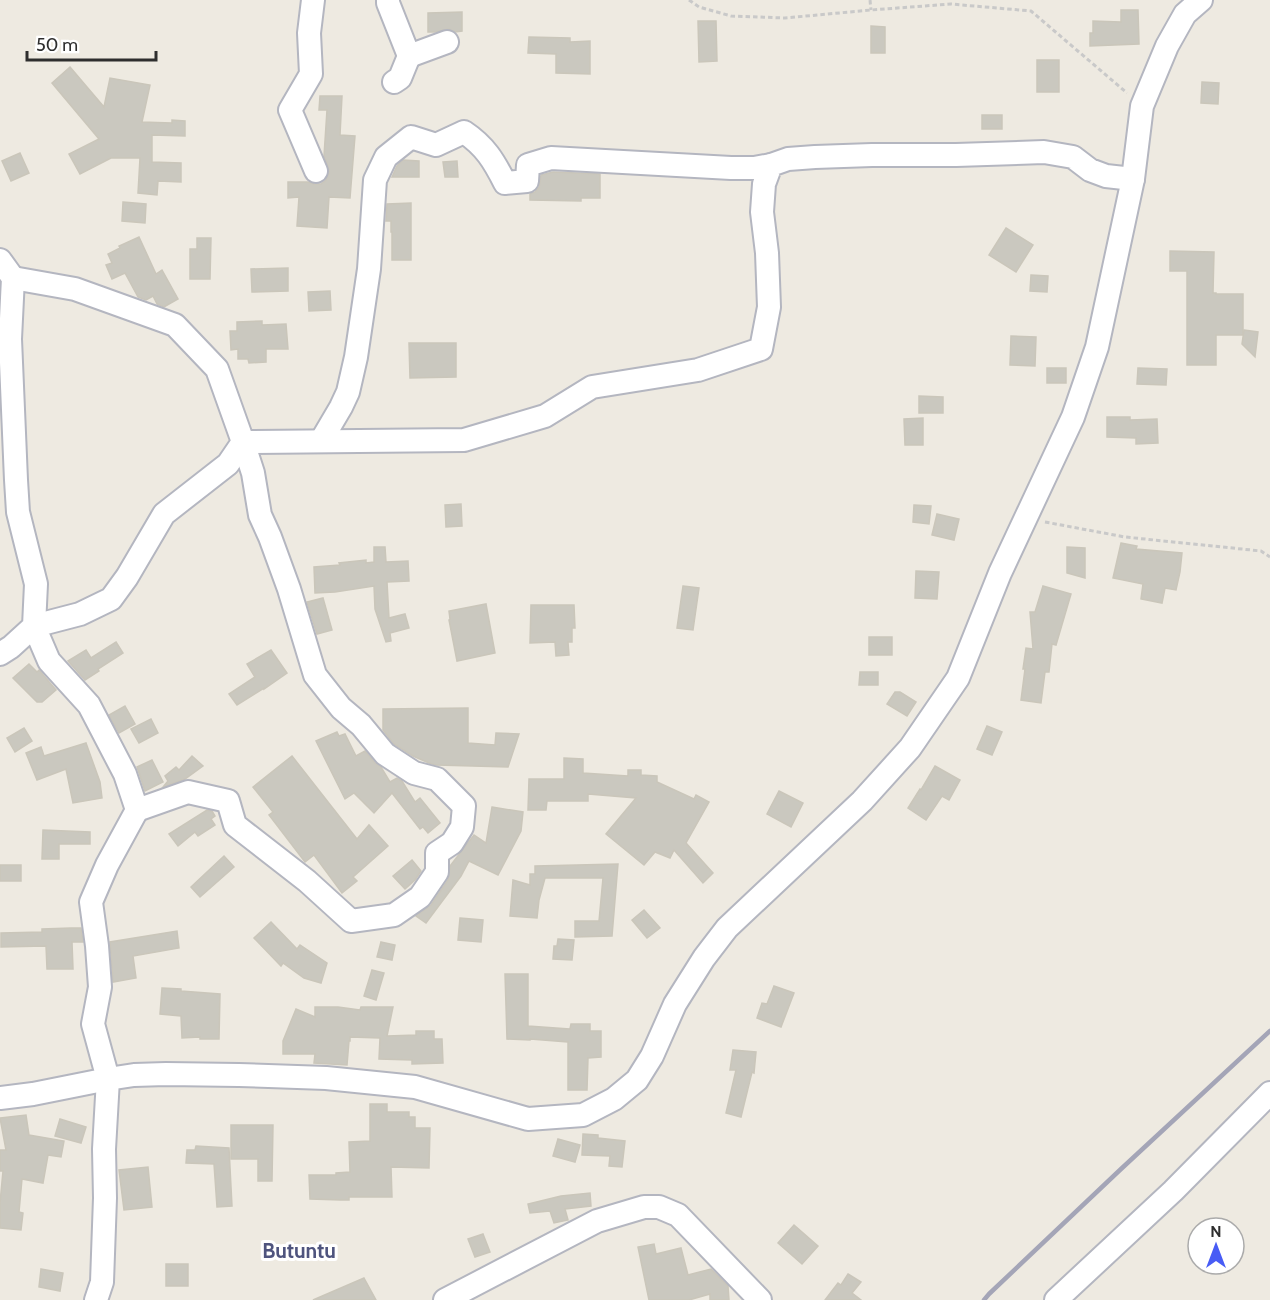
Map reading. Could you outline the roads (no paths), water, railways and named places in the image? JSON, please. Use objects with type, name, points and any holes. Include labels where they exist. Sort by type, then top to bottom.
[{"type":"street","points":[[313,0],[309,33],[310,74],[290,110],[316,171]]},
{"type":"street","points":[[388,0],[409,56],[400,78],[394,82]]},
{"type":"street","points":[[0,1098],[134,1075],[197,1074],[326,1078],[415,1087],[528,1119],[584,1115],[614,1099],[637,1080],[675,1004],[704,958],[727,928],[862,801],[910,748],[958,678],[1000,573],[1073,417],[1097,347],[1133,179],[1142,106],[1167,45],[1185,14],[1201,0]]},
{"type":"street","points":[[409,56],[447,42]]},
{"type":"street","points":[[321,441],[348,393],[356,357],[369,269],[375,180],[386,157],[411,137],[436,145],[464,132],[475,139],[492,158],[505,183],[527,181],[528,165],[551,158],[754,168],[788,159],[815,157],[1044,152],[1072,157],[1090,170],[1106,176],[1133,179]]},
{"type":"street","points":[[243,442],[464,440],[545,416],[592,387],[698,370],[761,349],[769,307],[767,253],[762,212],[764,184],[771,165]]},
{"type":"street","points":[[96,1300],[102,1282],[104,1149],[108,1079],[93,1024],[100,987],[91,902],[107,865],[137,810],[188,792],[228,801],[235,825],[307,882],[351,921],[394,915],[420,897],[436,872],[437,853],[452,843],[462,827],[464,806],[437,779],[414,773],[385,754],[361,725],[341,708],[315,675],[289,590],[260,515],[253,473],[217,369],[175,325],[6,269],[18,512],[36,584],[34,626],[49,661],[89,705],[125,774],[137,810]]},
{"type":"street","points":[[0,654],[34,626],[80,614],[111,599],[127,578],[164,514],[228,464],[243,442]]},
{"type":"street","points":[[1056,1300],[1173,1191],[1270,1093]]},
{"type":"street","points":[[445,1300],[597,1221],[644,1207],[659,1207],[678,1215],[760,1300]]},
{"type":"railway","points":[[984,1300],[1270,1031]]},
{"type":"district","name":"Butuntu","points":[[299,1250]]}]
